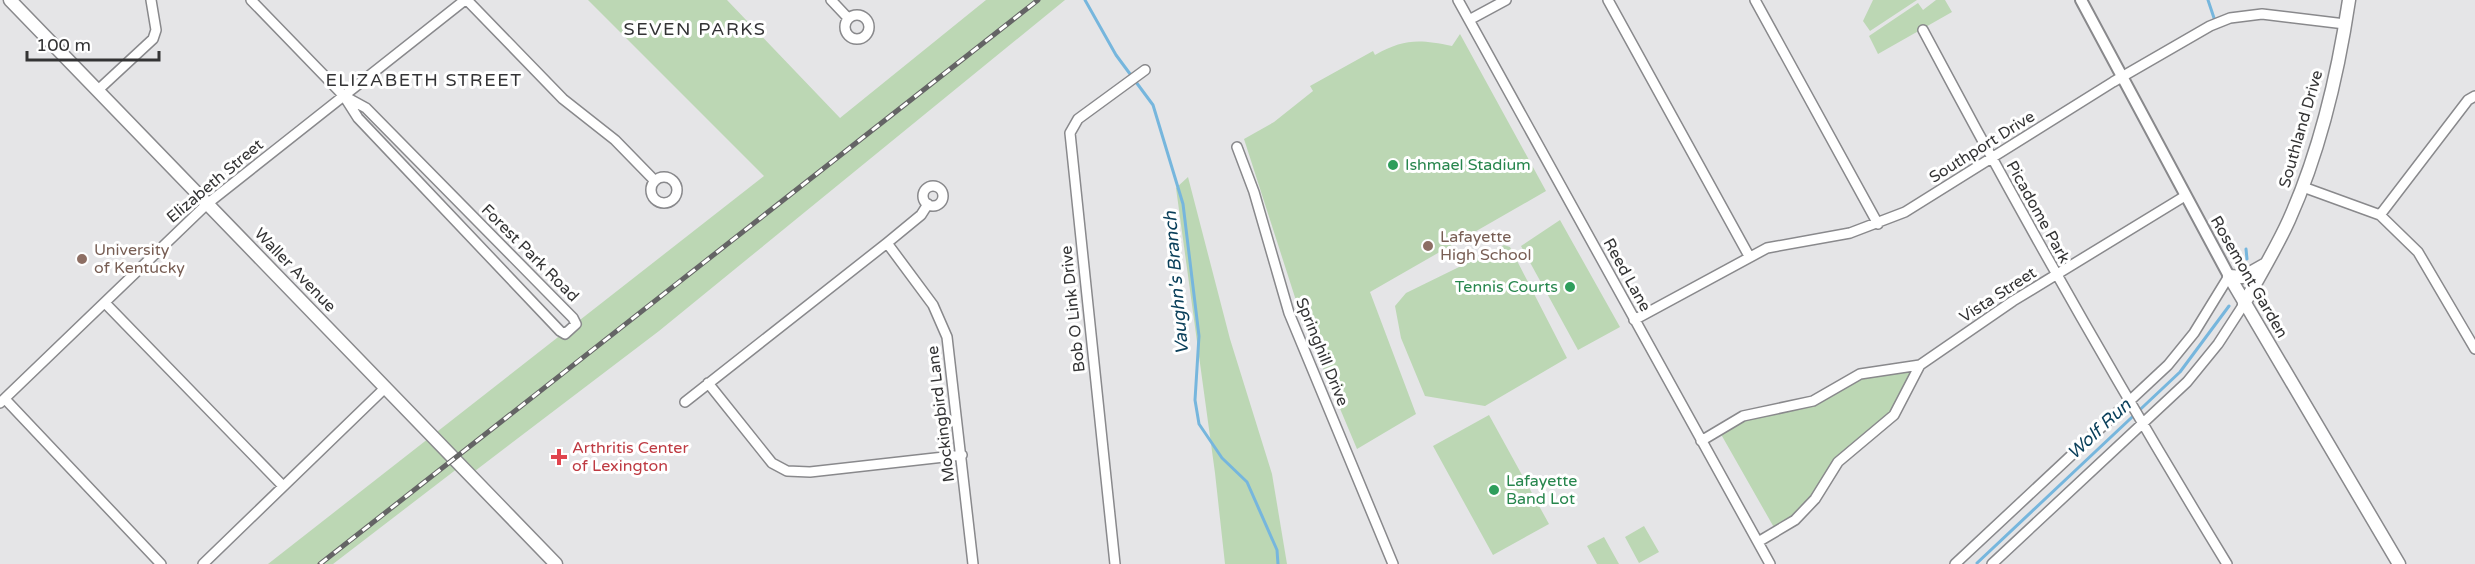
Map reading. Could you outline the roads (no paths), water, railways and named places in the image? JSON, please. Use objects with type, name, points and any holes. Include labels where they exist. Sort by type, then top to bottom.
[{"type":"main road","name":"Waller Avenue","points":[[10,0],[556,564]]},
{"type":"main road","name":"Southland Drive","points":[[2244,304],[2269,261],[2303,187],[2333,86],[2349,0]]},
{"type":"main road","points":[[2229,276],[2242,277],[2269,261]]},
{"type":"main road","name":"Rosemont Garden","points":[[2229,276],[2399,564]]},
{"type":"street","points":[[98,90],[153,39],[156,30],[151,0]]},
{"type":"street","name":"Forest Park Road","points":[[251,0],[344,96],[358,118],[560,331],[565,333],[573,328],[576,324],[573,318],[366,108],[344,96]]},
{"type":"street","points":[[466,0],[563,99],[615,140],[655,182]]},
{"type":"street","name":"Elizabeth Street","points":[[2,401],[207,204],[466,0]]},
{"type":"street","points":[[831,0],[848,18]]},
{"type":"street","name":"Reed Lane","points":[[1458,0],[1770,564]]},
{"type":"street","points":[[1469,20],[1506,0]]},
{"type":"street","points":[[1608,0],[1749,256]]},
{"type":"street","points":[[1755,0],[1878,224]]},
{"type":"street","name":"Rosemont Garden","points":[[2081,0],[2229,276]]},
{"type":"street","name":"Southport Drive","points":[[1634,320],[1749,256],[1779,244],[1850,233],[1905,212],[2122,77],[2210,26],[2230,18],[2262,14],[2345,24]]},
{"type":"street","name":"Picadome Park","points":[[1923,30],[2056,276],[2130,405],[2227,564]]},
{"type":"street","name":"Bob O Link Drive","points":[[1115,564],[1070,133],[1078,119],[1145,70]]},
{"type":"street","points":[[2380,215],[2468,100],[2475,96]]},
{"type":"street","name":"Springhill Drive","points":[[1237,147],[1254,192],[1289,313],[1393,564]]},
{"type":"street","points":[[2303,187],[2380,215],[2418,252],[2475,349]]},
{"type":"street","name":"Vista Street","points":[[1920,365],[2006,306],[2185,196]]},
{"type":"street","points":[[685,402],[921,215],[928,204]]},
{"type":"street","points":[[458,223],[468,213]]},
{"type":"street","name":"Mockingbird Lane","points":[[886,243],[942,321],[952,357],[973,564]]},
{"type":"street","points":[[1955,564],[2130,405],[2182,349],[2229,276]]},
{"type":"street","points":[[105,303],[284,486]]},
{"type":"street","points":[[1992,564],[2208,358],[2244,304]]},
{"type":"street","points":[[1701,441],[1743,416],[1813,401],[1860,374],[1920,365]]},
{"type":"street","points":[[1758,542],[1795,520],[1815,499],[1838,462],[1899,410],[1904,395],[1920,365]]},
{"type":"street","points":[[708,383],[766,459],[787,471],[810,472],[962,455]]},
{"type":"street","points":[[203,564],[386,387]]},
{"type":"street","points":[[2,401],[161,564]]},
{"type":"street","points":[[1966,554],[1972,564]]},
{"type":"waterway","name":"Vaughn's Branch","points":[[1085,0],[1116,55],[1153,105],[1183,204],[1199,336],[1195,400],[1199,424],[1222,458],[1247,482],[1277,550],[1278,564]]},
{"type":"waterway","name":"Wolf Run","points":[[2208,0],[2214,18]]},
{"type":"waterway","name":"Wolf Run","points":[[2246,249],[2247,259]]},
{"type":"waterway","name":"Wolf Run","points":[[1977,563],[2180,372],[2229,306]]},
{"type":"railway","points":[[320,564],[1038,0]]},
{"type":"place","name":"Ishmael Stadium","points":[[1393,165]]},
{"type":"place","name":"Lafayette High School","points":[[1428,246]]},
{"type":"place","name":"University of Kentucky","points":[[82,259]]},
{"type":"place","name":"Tennis Courts","points":[[1570,287]]},
{"type":"place","name":"Arthritis Center of Lexington","points":[[559,457]]},
{"type":"place","name":"Lafayette Band Lot","points":[[1494,490]]},
{"type":"district","name":"SEVEN PARKS","points":[[695,29]]},
{"type":"district","name":"ELIZABETH STREET","points":[[424,80]]}]
